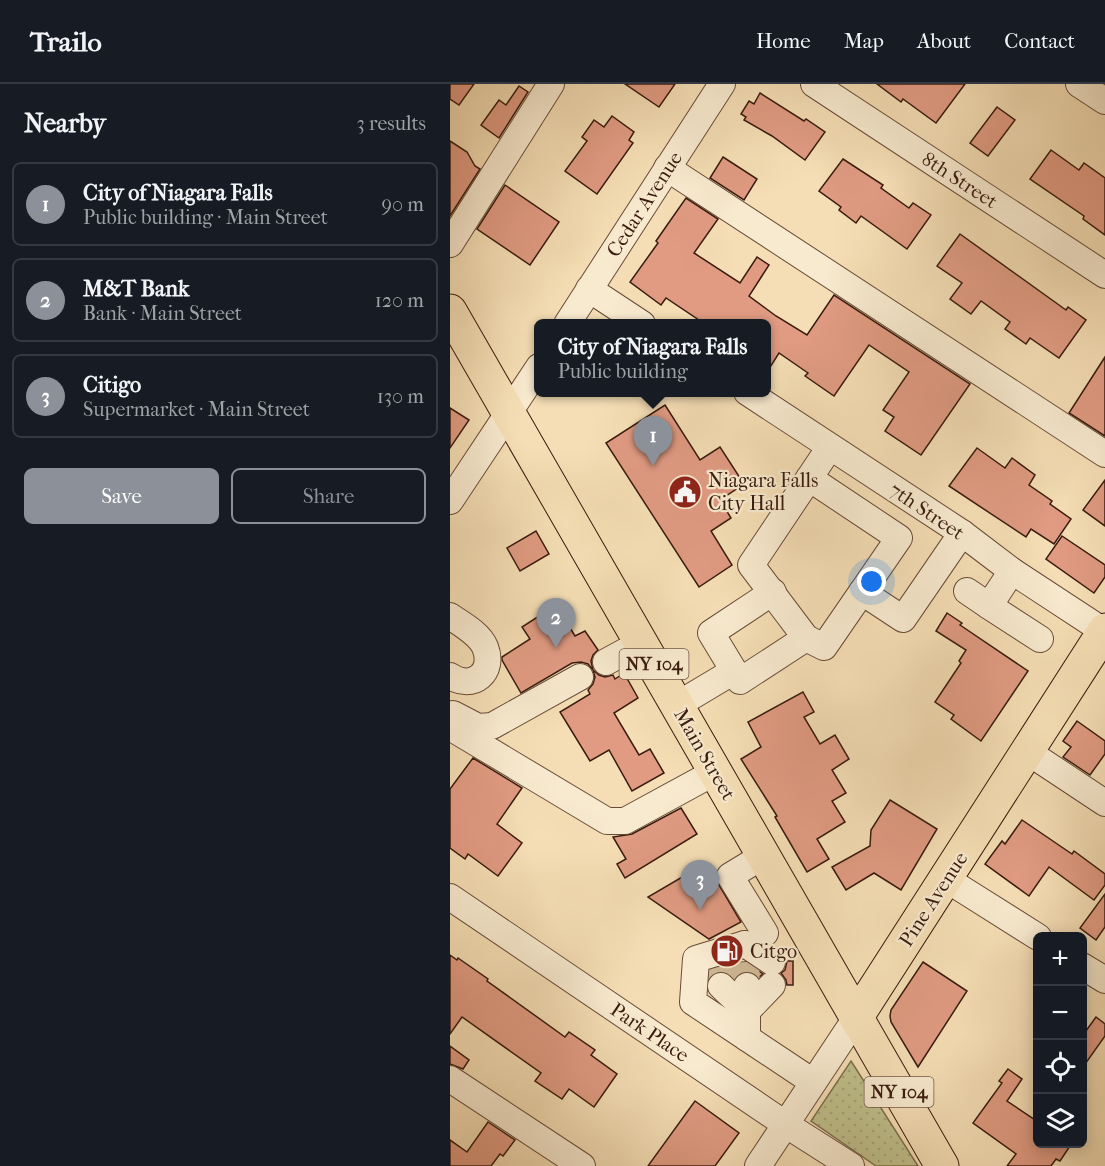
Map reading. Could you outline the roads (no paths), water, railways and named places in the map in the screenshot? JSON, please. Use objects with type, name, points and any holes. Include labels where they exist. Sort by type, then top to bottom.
[{"type":"main road","name":"Main Street","points":[[450,311],[942,1166]]},
{"type":"main road","name":"Pine Avenue","points":[[856,1018],[1105,632]]},
{"type":"street","points":[[450,244],[551,84]]},
{"type":"street","name":"Cedar Avenue","points":[[570,319],[722,84]]},
{"type":"street","name":"8th Street","points":[[814,84],[1105,275]]},
{"type":"street","points":[[1079,84],[1105,101]]},
{"type":"street","points":[[668,168],[1105,454]]},
{"type":"street","points":[[589,289],[634,319]]},
{"type":"street","points":[[450,501],[534,375]]},
{"type":"street","name":"7th Street","points":[[753,397],[962,533],[1012,572],[1105,632]]},
{"type":"street","points":[[809,478],[899,538],[824,647],[806,638],[751,564],[809,478],[830,447]]},
{"type":"street","points":[[854,508],[875,476]]},
{"type":"street","points":[[862,592],[903,619],[962,533]]},
{"type":"street","points":[[989,606],[1012,572]]},
{"type":"street","points":[[967,591],[1040,639]]},
{"type":"street","points":[[773,592],[711,633],[740,681],[806,638]]},
{"type":"street","points":[[450,616],[470,630],[484,645],[488,662],[483,674],[475,681],[466,682],[450,676]]},
{"type":"street","points":[[606,662],[641,643]]},
{"type":"street","points":[[677,705],[734,671]]},
{"type":"street","points":[[450,712],[478,727],[492,726],[580,677]]},
{"type":"street","points":[[450,727],[607,821],[625,821],[715,772]]},
{"type":"street","points":[[1028,752],[1105,802]]},
{"type":"street","points":[[747,1038],[742,969],[730,876],[764,856]]},
{"type":"street","points":[[946,879],[1033,934]]},
{"type":"street","name":"Park Place","points":[[450,897],[785,1124],[851,1166]]},
{"type":"street","points":[[742,969],[796,914]]},
{"type":"street","points":[[742,969],[772,974],[696,959],[693,1002],[813,1082]]},
{"type":"street","points":[[1087,969],[1105,980]]},
{"type":"street","name":"Pine Avenue","points":[[758,1166],[856,1018]]},
{"type":"street","points":[[450,1079],[582,1166]]},
{"type":"tunnel","points":[[746,962],[747,986]]},
{"type":"tunnel","points":[[721,963],[721,986]]},
{"type":"place","name":"City of Niagara Falls","points":[[653,466]]},
{"type":"place","name":"Niagara Falls City Hall","points":[[685,492]]},
{"type":"place","name":"M&T Bank","points":[[556,648]]},
{"type":"place","name":"Citigo","points":[[700,910]]},
{"type":"place","name":"Citgo","points":[[727,951]]}]
